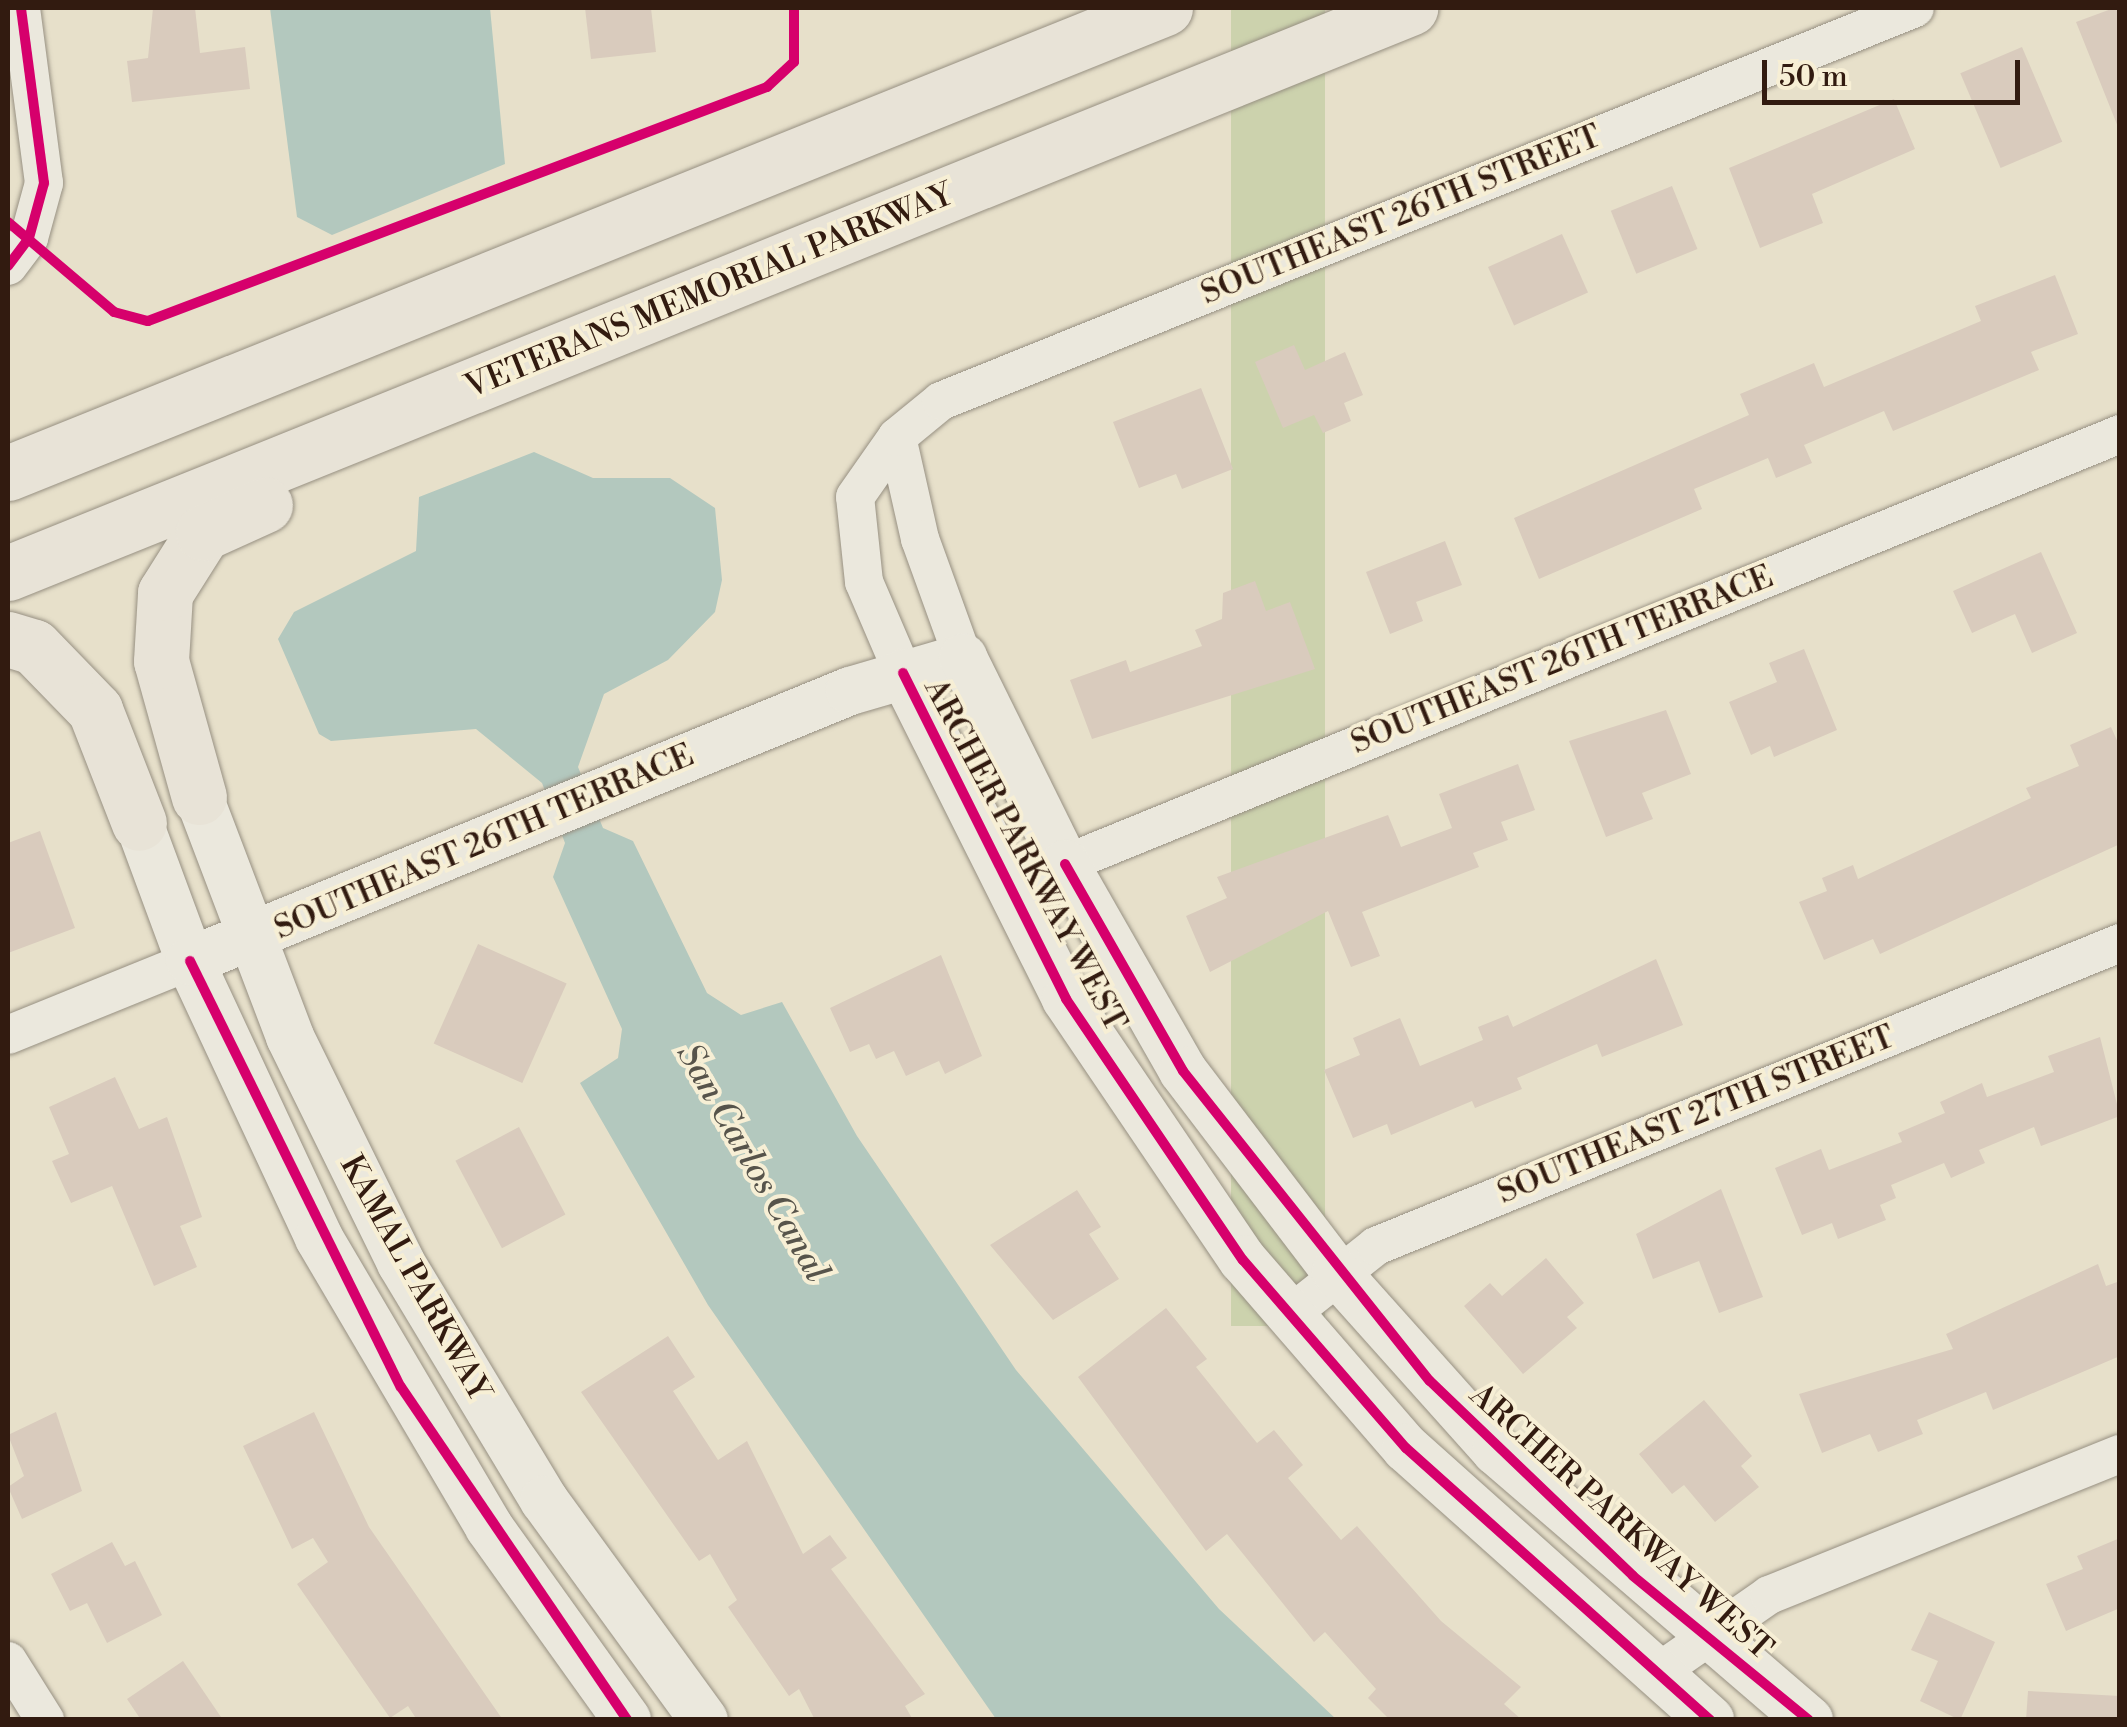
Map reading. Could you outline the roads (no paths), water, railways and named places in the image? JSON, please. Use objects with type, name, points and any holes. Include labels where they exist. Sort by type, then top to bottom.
[{"type":"highway","points":[[8,474],[1165,8]]},
{"type":"highway","name":"VETERANS MEMORIAL PARKWAY","points":[[8,573],[1410,8]]},
{"type":"highway","points":[[199,797],[160,631],[165,593],[204,533],[951,228],[1265,66]]},
{"type":"highway","points":[[8,638],[68,675],[95,710],[139,823]]},
{"type":"street","points":[[8,266],[29,238],[44,184],[21,8]]},
{"type":"street","name":"SOUTHEAST 26TH STREET","points":[[897,436],[942,401],[1914,8]]},
{"type":"street","name":"SOUTHEAST 26TH TERRACE","points":[[1004,881],[1064,864],[2120,434]]},
{"type":"street","name":"ARCHER PARKWAY WEST","points":[[897,436],[920,540],[963,658],[1064,864],[1184,1071],[1336,1272],[1496,1452],[1809,1720]]},
{"type":"street","name":"ARCHER PARKWAY WEST","points":[[897,436],[855,496],[864,582],[903,673],[1004,881],[1150,1132],[1289,1315],[1406,1448],[1654,1675],[1710,1720]]},
{"type":"street","name":"SOUTHEAST 26TH TERRACE","points":[[8,1035],[258,936],[571,804],[903,673],[963,658]]},
{"type":"street","name":"KAMAL PARKWAY","points":[[199,797],[258,936],[290,1038],[401,1263],[544,1500],[704,1720]]},
{"type":"street","name":"KAMAL PARKWAY","points":[[139,823],[190,961],[319,1238],[401,1387],[627,1720]]},
{"type":"street","name":"SOUTHEAST 27TH STREET","points":[[1289,1315],[1336,1272],[1376,1246],[2120,943]]},
{"type":"street","points":[[1654,1675],[1769,1595],[2120,1454]]},
{"type":"street","points":[[8,1661],[46,1720]]},
{"type":"water","points":[[270,8],[490,8],[505,164],[332,235],[297,217]]},
{"type":"water","name":"San Carlos Canal","points":[[534,452],[593,478],[670,478],[715,508],[722,580],[715,612],[668,660],[604,694],[578,767],[603,828],[633,841],[707,993],[741,1015],[782,1002],[857,1136],[1016,1370],[1219,1609],[1336,1719],[996,1719],[708,1305],[580,1083],[618,1058],[622,1029],[553,877],[565,843],[542,783],[476,729],[331,741],[319,734],[278,639],[294,612],[416,551],[419,497]]}]
